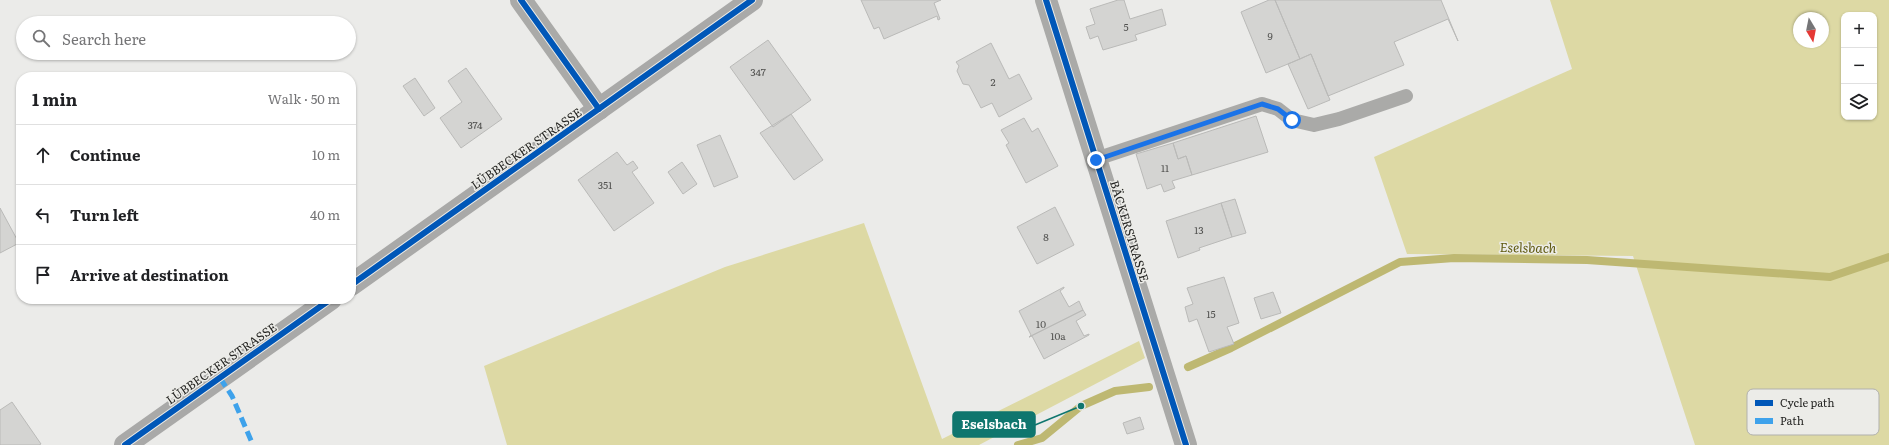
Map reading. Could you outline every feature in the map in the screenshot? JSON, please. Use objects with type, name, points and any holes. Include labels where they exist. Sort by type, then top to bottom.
[{"type":"main road","name":"LÜBBECKER STRASSE","points":[[356,281],[752,0]]},
{"type":"main road","name":"LÜBBECKER STRASSE","points":[[125,445],[324,304]]},
{"type":"street","points":[[521,0],[599,109]]},
{"type":"street","name":"BÄCKERSTRASSE","points":[[1046,0],[1186,445]]},
{"type":"lane","points":[[1096,160],[1262,104],[1278,109],[1292,120],[1314,125],[1339,119],[1406,96]]},
{"type":"shaded area","points":[[1550,0],[1889,0],[1889,445],[1695,445],[1633,256],[1407,254],[1374,157],[1572,69]]},
{"type":"shaded area","points":[[864,223],[942,439],[1139,341],[1145,358],[979,445],[507,445],[484,366],[725,267]]},
{"type":"building","points":[[861,0],[941,0],[934,3],[940,19],[938,20],[937,16],[884,39],[879,27],[874,29]]},
{"type":"building","points":[[1118,0],[1124,0],[1130,19],[1162,9],[1166,25],[1135,35],[1137,40],[1103,50],[1098,36],[1090,39],[1086,27],[1095,24],[1090,9]]},
{"type":"building","points":[[1269,0],[1275,0],[1300,59],[1266,73],[1241,12]]},
{"type":"building","points":[[1275,0],[1441,0],[1458,41],[1448,19],[1394,42],[1404,65],[1328,96],[1311,54],[1300,59]]},
{"type":"building","points":[[768,40],[811,100],[773,127],[730,67]]},
{"type":"building","points":[[991,43],[1009,79],[1019,74],[1032,99],[999,117],[992,103],[981,108],[969,85],[963,84],[957,71],[959,66],[956,62]]},
{"type":"building","points":[[1311,54],[1330,100],[1308,109],[1288,64]]},
{"type":"building","points":[[466,68],[502,119],[461,148],[440,118],[462,102],[448,81]]},
{"type":"building","points":[[415,78],[435,108],[424,116],[403,86]]},
{"type":"building","points":[[791,114],[823,160],[794,180],[760,133]]},
{"type":"building","points":[[1256,116],[1268,152],[1192,175],[1186,156],[1178,159],[1173,143]]},
{"type":"building","points":[[1024,118],[1032,132],[1038,128],[1058,166],[1026,183],[1006,145],[1009,143],[1001,130]]},
{"type":"building","points":[[720,135],[738,177],[714,187],[697,145]]},
{"type":"building","points":[[1173,143],[1178,159],[1186,156],[1192,175],[1172,181],[1175,188],[1164,192],[1161,184],[1147,189],[1136,154]]},
{"type":"building","points":[[617,152],[627,165],[633,161],[638,168],[632,172],[654,203],[614,231],[578,180]]},
{"type":"building","points":[[682,162],[697,184],[683,194],[668,172]]},
{"type":"building","points":[[1235,199],[1246,233],[1232,237],[1221,203]]},
{"type":"building","points":[[1221,203],[1232,237],[1199,248],[1200,250],[1178,258],[1166,221]]},
{"type":"building","points":[[1055,207],[1074,245],[1037,264],[1017,227]]},
{"type":"building","points":[[0,208],[16,237],[16,245],[0,253]]},
{"type":"building","points":[[1224,277],[1239,323],[1227,327],[1234,344],[1209,352],[1197,319],[1189,322],[1185,307],[1193,304],[1187,288]]},
{"type":"building","points":[[1064,287],[1060,291],[1069,307],[1079,301],[1083,310],[1029,337],[1031,335],[1019,311]]},
{"type":"building","points":[[1273,292],[1281,313],[1261,319],[1254,298]]},
{"type":"building","points":[[1083,310],[1086,315],[1076,321],[1084,336],[1089,335],[1044,359],[1032,336],[1029,337]]},
{"type":"building","points":[[12,402],[41,444],[0,445],[0,410]]},
{"type":"building","points":[[1140,417],[1144,429],[1127,434],[1123,423]]},
{"type":"waterway","name":"Eselsbach","points":[[1188,367],[1231,348],[1400,262],[1454,258],[1587,260],[1830,277],[1889,257]]},
{"type":"waterway","name":"Eselsbach","points":[[1018,445],[1042,438],[1081,406],[1115,391],[1149,387]]},
{"type":"marked path","points":[[220,378],[232,396],[253,445]]},
{"type":"cycle path","points":[[521,0],[599,109]]},
{"type":"cycle path","points":[[356,281],[752,0]]},
{"type":"cycle path","points":[[1046,0],[1186,445]]},
{"type":"cycle path","points":[[125,445],[324,304]]},
{"type":"place","name":"Eselsbach","points":[[1081,406]]},
{"type":"route","points":[[1096,160],[1262,104],[1278,109],[1292,120]]}]
